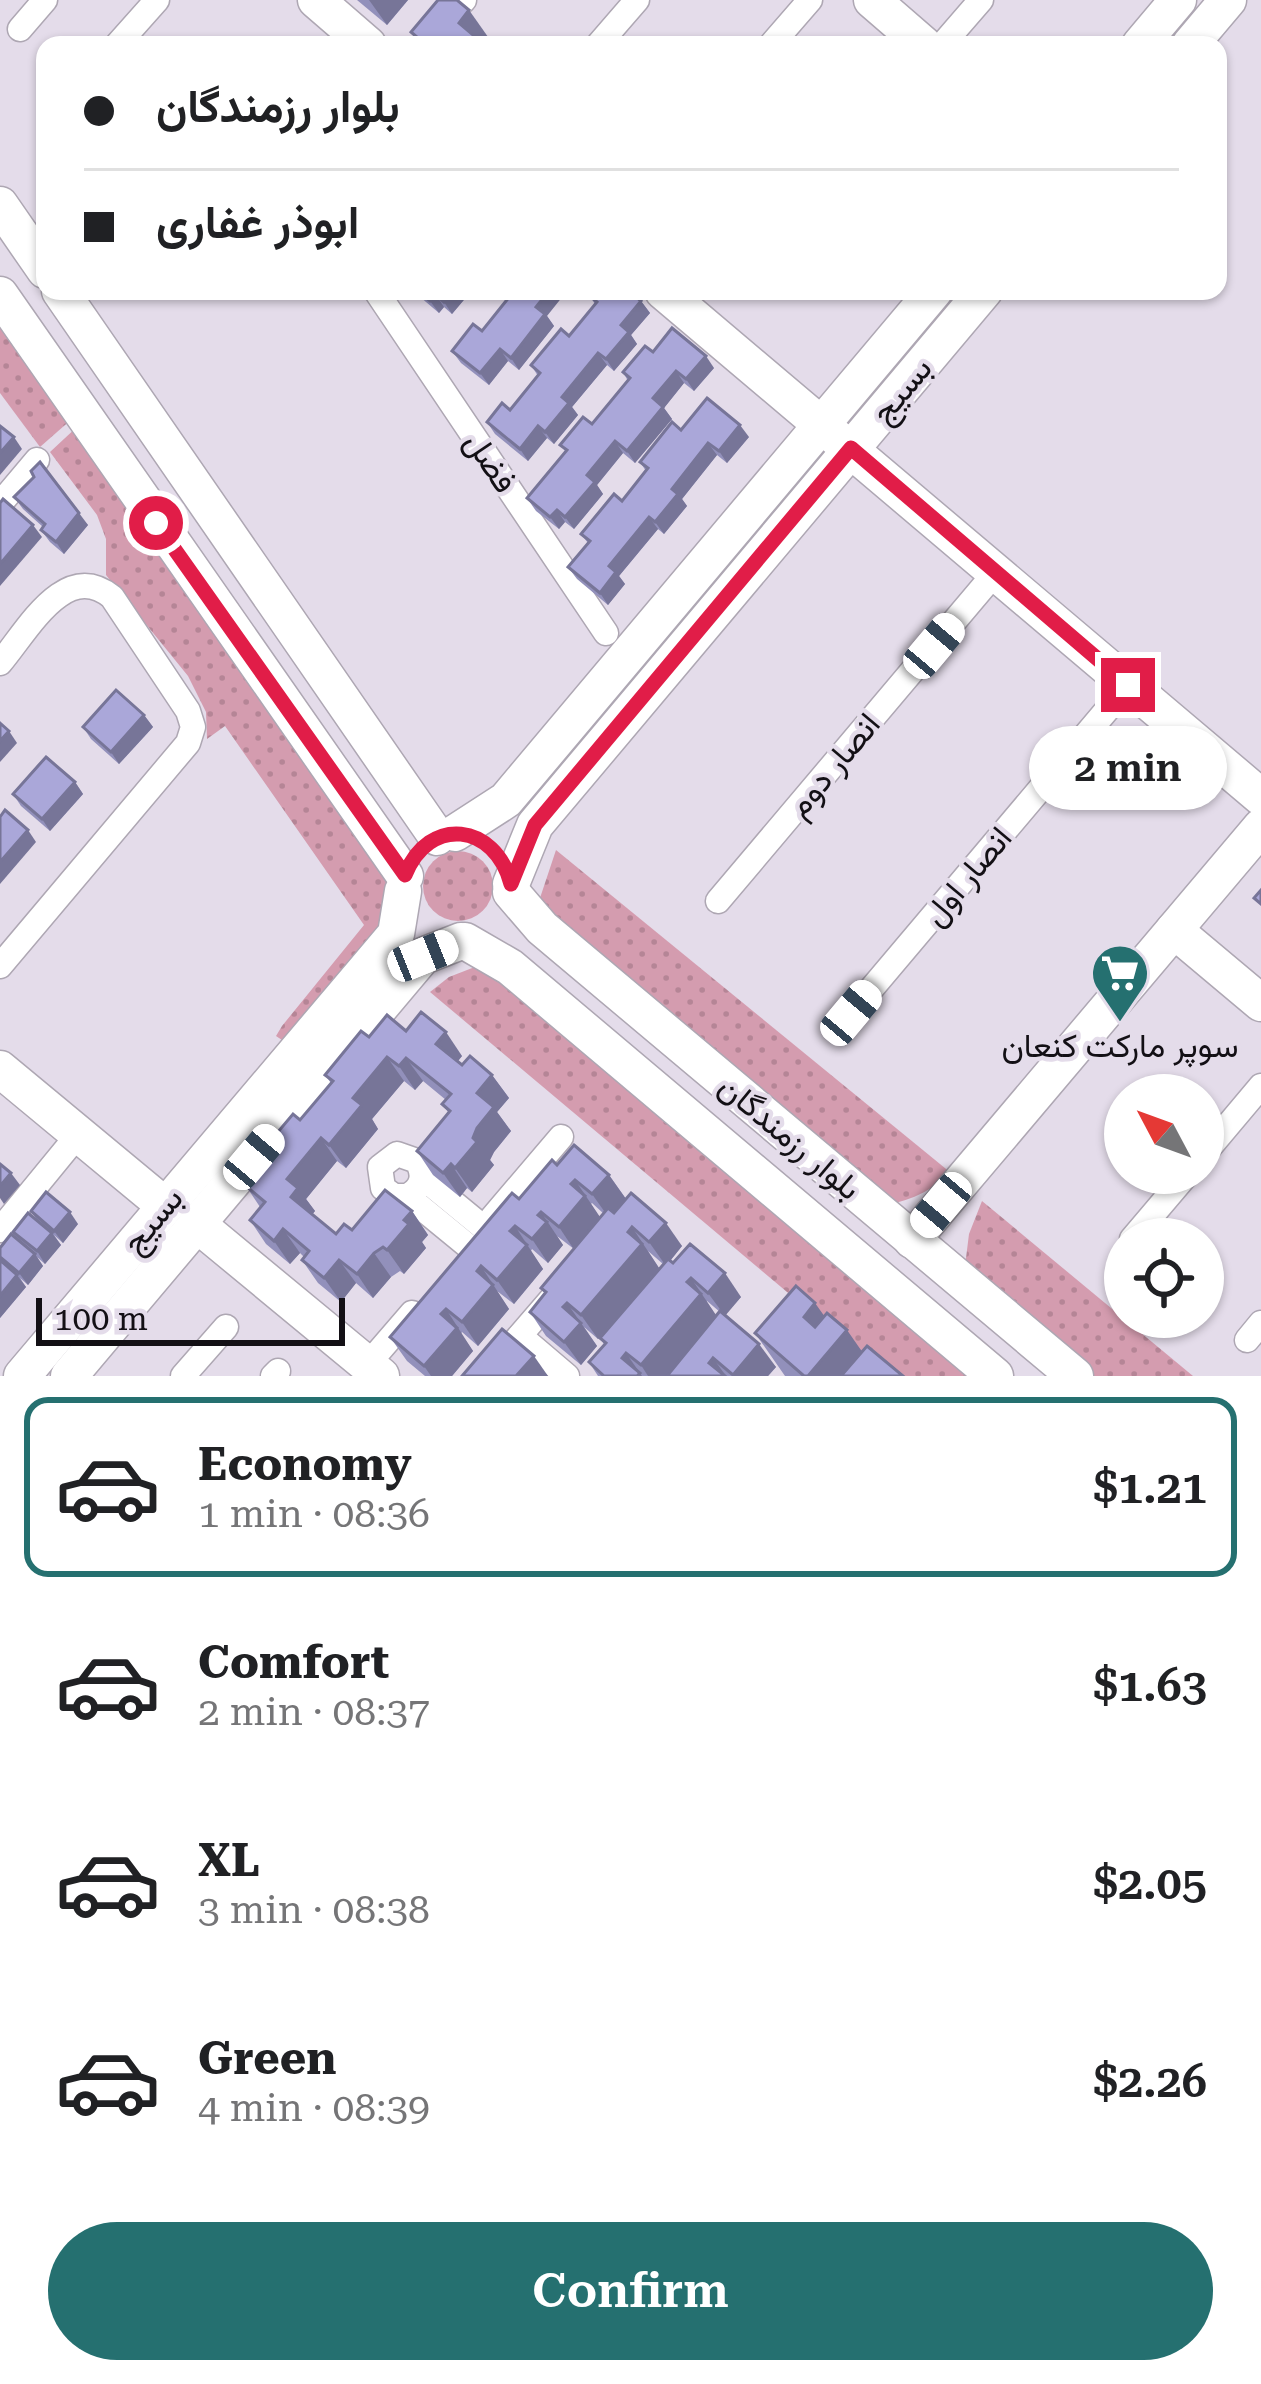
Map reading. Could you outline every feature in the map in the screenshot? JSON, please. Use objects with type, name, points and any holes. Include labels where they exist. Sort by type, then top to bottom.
[{"type":"main road","points":[[316,0],[358,36]]},
{"type":"main road","points":[[872,0],[914,36]]},
{"type":"main road","points":[[1148,36],[1178,0]]},
{"type":"main road","points":[[1198,36],[1228,0]]},
{"type":"main road","points":[[0,206],[36,257]]},
{"type":"main road","points":[[0,296],[404,883],[409,911],[421,928],[440,938],[463,941],[482,935],[496,924],[511,888],[506,864],[476,836],[446,835],[411,860],[404,883]]},
{"type":"main road","points":[[66,300],[446,835]]},
{"type":"main road","points":[[674,300],[1261,796]]},
{"type":"main road","name":"بسیج","points":[[446,835],[506,800],[926,300]]},
{"type":"main road","name":"بسیج","points":[[511,888],[535,825],[975,300]]},
{"type":"main road","points":[[913,1240],[1261,827]]},
{"type":"main road","name":"بسیج","points":[[22,1376],[396,934],[404,883]]},
{"type":"main road","name":"بلوار رزمندگان","points":[[511,888],[542,928],[1075,1376]]},
{"type":"main road","points":[[1174,930],[1261,1003]]},
{"type":"main road","name":"بسیج","points":[[69,1376],[423,956],[463,941]]},
{"type":"main road","name":"بلوار رزمندگان","points":[[463,941],[509,967],[995,1376]]},
{"type":"main road","points":[[0,1069],[164,1204]]},
{"type":"main road","points":[[197,1224],[375,1370]]},
{"type":"street","points":[[20,28],[45,0]]},
{"type":"street","points":[[606,36],[637,0]]},
{"type":"street","points":[[779,36],[810,0]]},
{"type":"street","points":[[951,36],[981,0]]},
{"type":"street","points":[[123,36],[146,4]]},
{"type":"street","name":"فضل","points":[[382,300],[606,633]]},
{"type":"street","points":[[0,504],[37,460]]},
{"type":"street","name":"انصار دوم","points":[[718,902],[995,573]]},
{"type":"street","points":[[0,663],[62,589],[80,583],[98,586],[124,616],[188,711],[193,727],[188,743],[0,966]]},
{"type":"street","name":"انصار اول","points":[[851,1013],[1128,685]]},
{"type":"street","points":[[1224,1130],[1261,1086]]},
{"type":"street","points":[[0,1230],[77,1136]]},
{"type":"street","points":[[415,1186],[469,1246],[561,1137]]},
{"type":"street","points":[[1150,1218],[1170,1194]]},
{"type":"street","points":[[485,1376],[577,1271]]},
{"type":"street","points":[[375,1370],[425,1297]]},
{"type":"street","points":[[187,1375],[226,1327]]},
{"type":"street","points":[[520,1336],[567,1376]]},
{"type":"shaded area","points":[[0,313],[73,418],[40,447],[0,393]]},
{"type":"shaded area","points":[[79,425],[392,880],[383,922],[285,1042],[276,1036],[282,1026],[364,925],[225,726],[207,739],[206,712],[188,676],[106,575],[106,539],[97,515],[50,452]]},
{"type":"shaded area","points":[[556,850],[951,1173],[914,1197],[872,1206],[539,901]]},
{"type":"shaded area","points":[[458,851],[482,862],[493,886],[482,910],[458,921],[434,910],[423,886],[434,862]]},
{"type":"shaded area","points":[[480,965],[996,1376],[887,1376],[430,992],[449,977]]},
{"type":"shaded area","points":[[982,1201],[1104,1302],[1104,1338],[1147,1338],[1193,1376],[1075,1376],[963,1282],[969,1234]]},
{"type":"building","points":[[438,0],[457,0],[469,10],[459,23],[474,36],[416,36],[411,32]]},
{"type":"building","points":[[507,300],[542,300],[536,307],[545,314],[511,358],[500,349],[480,373],[452,351],[473,324],[482,331]]},
{"type":"building","points":[[641,301],[621,325],[629,332],[606,359],[598,353],[562,397],[569,403],[545,432],[538,426],[520,449],[487,422],[502,403],[510,410],[540,373],[531,365],[561,329],[569,336],[597,302]]},
{"type":"building","points":[[672,328],[706,356],[686,379],[676,371],[653,398],[663,407],[627,451],[615,441],[587,475],[595,482],[565,517],[557,510],[550,517],[527,498],[567,450],[560,445],[583,417],[592,424],[630,378],[623,372],[645,346],[653,352]]},
{"type":"building","points":[[707,398],[740,425],[719,451],[708,443],[672,489],[678,494],[655,522],[649,517],[609,566],[616,572],[600,593],[568,567],[590,541],[581,534],[614,494],[622,501],[648,468],[640,462],[672,422],[681,430]]},
{"type":"building","points":[[0,426],[14,437],[0,453]]},
{"type":"building","points":[[40,462],[79,513],[56,542],[41,530],[45,524],[14,497],[34,477],[31,471]]},
{"type":"building","points":[[3,499],[33,525],[0,564],[0,503]]},
{"type":"building","points":[[116,690],[144,715],[111,752],[83,727]]},
{"type":"building","points":[[46,757],[75,782],[42,819],[13,794]]},
{"type":"building","points":[[5,810],[28,830],[0,862],[0,817]]},
{"type":"building","points":[[421,1012],[446,1032],[436,1044],[462,1065],[470,1056],[492,1075],[477,1093],[494,1107],[477,1128],[473,1138],[477,1142],[455,1168],[451,1164],[443,1173],[417,1151],[450,1111],[442,1104],[451,1094],[406,1058],[399,1066],[387,1057],[353,1098],[362,1105],[329,1145],[321,1138],[287,1179],[298,1188],[291,1197],[336,1234],[344,1224],[352,1230],[385,1190],[412,1211],[404,1220],[409,1224],[357,1274],[339,1260],[324,1278],[302,1260],[309,1251],[283,1229],[274,1241],[250,1220],[265,1202],[246,1186],[264,1164],[256,1158],[293,1114],[300,1120],[333,1081],[325,1075],[361,1031],[369,1037],[387,1015],[406,1031]]},
{"type":"building","points":[[574,1145],[609,1175],[592,1194],[575,1180],[571,1184],[585,1196],[559,1227],[541,1212],[538,1215],[547,1222],[532,1239],[515,1226],[510,1231],[527,1245],[497,1280],[481,1266],[477,1271],[493,1285],[462,1322],[446,1309],[441,1314],[457,1328],[424,1366],[390,1337],[512,1193],[519,1199],[552,1160],[557,1165]]},
{"type":"building","points":[[0,1164],[11,1173],[0,1186]]},
{"type":"building","points":[[46,1192],[70,1212],[54,1231],[31,1211]]},
{"type":"building","points":[[631,1193],[666,1223],[649,1242],[632,1227],[628,1232],[642,1244],[581,1315],[567,1303],[563,1307],[581,1323],[564,1342],[530,1312],[546,1292],[541,1288],[608,1208],[614,1213]]},
{"type":"building","points":[[28,1213],[52,1233],[37,1251],[13,1232]]},
{"type":"building","points":[[11,1234],[35,1254],[19,1273],[0,1257],[0,1248]]},
{"type":"building","points":[[690,1244],[725,1273],[708,1293],[691,1278],[687,1282],[701,1294],[641,1365],[626,1353],[622,1358],[640,1373],[637,1376],[604,1376],[589,1362],[606,1343],[600,1338],[668,1259],[673,1263]]},
{"type":"building","points":[[0,1260],[17,1275],[0,1296]]},
{"type":"building","points":[[796,1286],[815,1303],[804,1317],[815,1327],[827,1313],[847,1330],[808,1376],[755,1333]]},
{"type":"building","points":[[720,1311],[759,1344],[733,1375],[713,1358],[709,1363],[725,1376],[667,1376]]},
{"type":"building","points":[[502,1329],[534,1356],[516,1376],[462,1376]]},
{"type":"building","points":[[867,1346],[903,1376],[841,1376]]},
{"type":"place","name":"سوپر مارکت کنعان","points":[[1120,1024]]},
{"type":"route","points":[[156,523],[405,875],[422,846],[455,833],[476,836],[493,847],[506,864],[511,884],[535,825],[851,448],[1128,685]]}]
